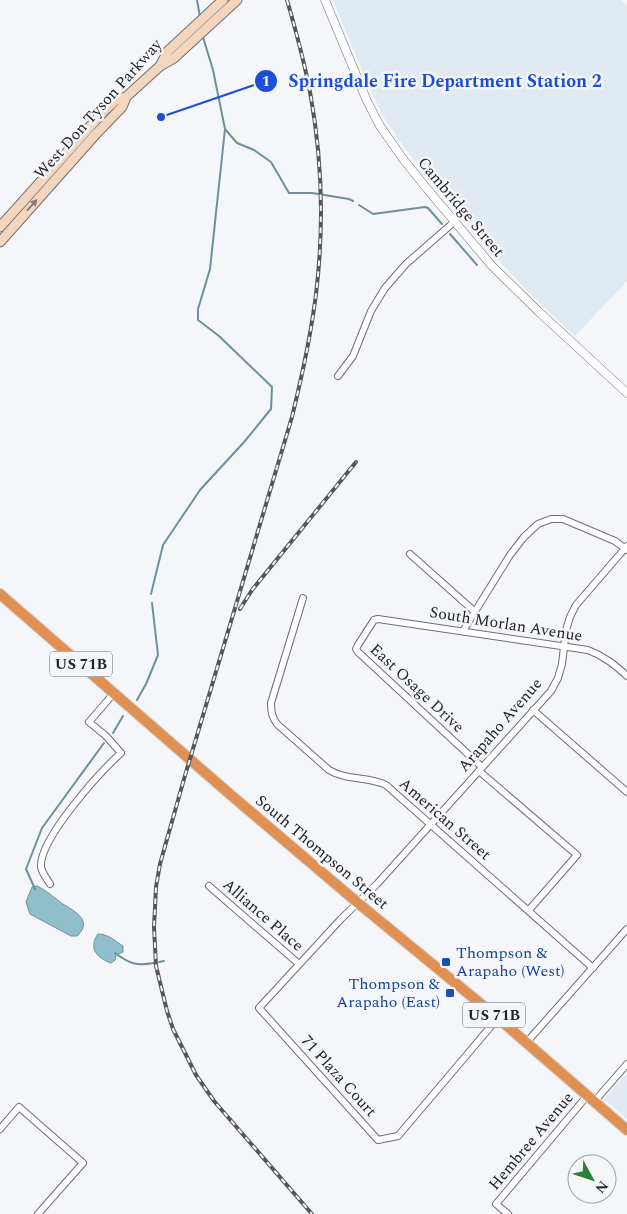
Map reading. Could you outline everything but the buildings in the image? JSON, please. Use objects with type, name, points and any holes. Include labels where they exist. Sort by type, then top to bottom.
[{"type":"highway","name":"South Thompson Street","points":[[0,594],[232,796],[498,1018],[627,1130]]},
{"type":"main road","name":"West Don Tyson Parkway","points":[[0,242],[122,107],[126,97],[160,66],[168,51],[223,0]]},
{"type":"main road","points":[[160,66],[174,58],[238,0]]},
{"type":"main road","points":[[0,227],[96,119],[116,100],[126,97]]},
{"type":"street","name":"Cambridge Street","points":[[325,0],[364,94],[380,126],[403,158],[492,266],[515,290],[627,394]]},
{"type":"street","points":[[338,376],[353,356],[371,311],[385,288],[406,264],[454,222]]},
{"type":"street","points":[[462,631],[510,555],[524,537],[538,524],[550,518],[563,519],[615,541],[626,548]]},
{"type":"street","name":"Arapaho Avenue","points":[[358,903],[431,826],[551,691],[558,678],[562,664],[566,630],[576,605],[626,548]]},
{"type":"street","points":[[410,554],[474,611]]},
{"type":"street","name":"American Street","points":[[303,598],[271,703],[271,712],[277,724],[337,775],[378,781],[386,785],[593,968]]},
{"type":"street","name":"South Morlan Avenue","points":[[356,649],[374,620],[378,619],[588,650],[611,662],[627,676]]},
{"type":"street","name":"East Osage Drive","points":[[356,649],[481,769],[577,855],[529,910]]},
{"type":"street","points":[[50,884],[41,869],[41,861],[51,839],[66,814],[120,753],[106,736],[89,722],[114,693]]},
{"type":"street","points":[[533,710],[627,792]]},
{"type":"street","name":"Alliance Place","points":[[209,886],[299,964]]},
{"type":"street","name":"71 Plaza Court","points":[[358,903],[259,1008],[378,1140],[398,1136],[498,1018]]},
{"type":"street","points":[[526,1043],[627,929]]},
{"type":"street","name":"Hembree Avenue","points":[[508,1214],[496,1204],[590,1099],[627,1064]]},
{"type":"street","points":[[0,1129],[19,1108],[83,1163],[38,1214]]},
{"type":"shaded area","points":[[333,0],[621,0],[627,6],[627,281],[575,336],[531,295],[503,265],[404,147],[383,116]]},
{"type":"shaded area","points":[[627,1073],[627,1119],[604,1099]]},
{"type":"water","points":[[37,886],[79,916],[83,925],[82,930],[77,936],[71,936],[30,914],[26,902],[32,887]]},
{"type":"water","points":[[98,934],[108,936],[123,946],[123,952],[116,955],[115,960],[111,963],[95,952],[94,944]]},
{"type":"waterway","points":[[197,0],[200,17]]},
{"type":"waterway","points":[[151,594],[163,545],[200,490],[245,441],[271,409],[272,387],[219,336],[198,320],[198,309],[210,269],[225,129],[213,70],[203,37]]},
{"type":"waterway","points":[[225,129],[237,143],[254,150],[271,162],[289,193],[312,193],[353,201]]},
{"type":"waterway","points":[[359,205],[373,214],[425,207],[442,224]]},
{"type":"waterway","points":[[450,234],[477,265]]},
{"type":"waterway","points":[[137,700],[158,655],[152,603]]},
{"type":"waterway","points":[[113,733],[123,716]]},
{"type":"waterway","points":[[35,889],[26,869],[42,828],[104,743]]},
{"type":"waterway","points":[[115,953],[133,963],[154,963]]},
{"type":"waterway","points":[[159,962],[164,961]]},
{"type":"railway","points":[[287,0],[308,80],[317,142],[321,218],[319,269],[314,309],[306,356],[292,417],[160,864],[156,887],[154,927],[156,966],[167,1011],[173,1029],[196,1075],[214,1101],[312,1214]]},
{"type":"railway","points":[[240,609],[252,590],[356,462]]},
{"type":"place","name":"Springdale Fire Department Station 2","points":[[161,117]]},
{"type":"place","name":"Thompson & Arapaho (West)","points":[[446,962]]},
{"type":"place","name":"Thompson & Arapaho (East)","points":[[450,993]]}]
